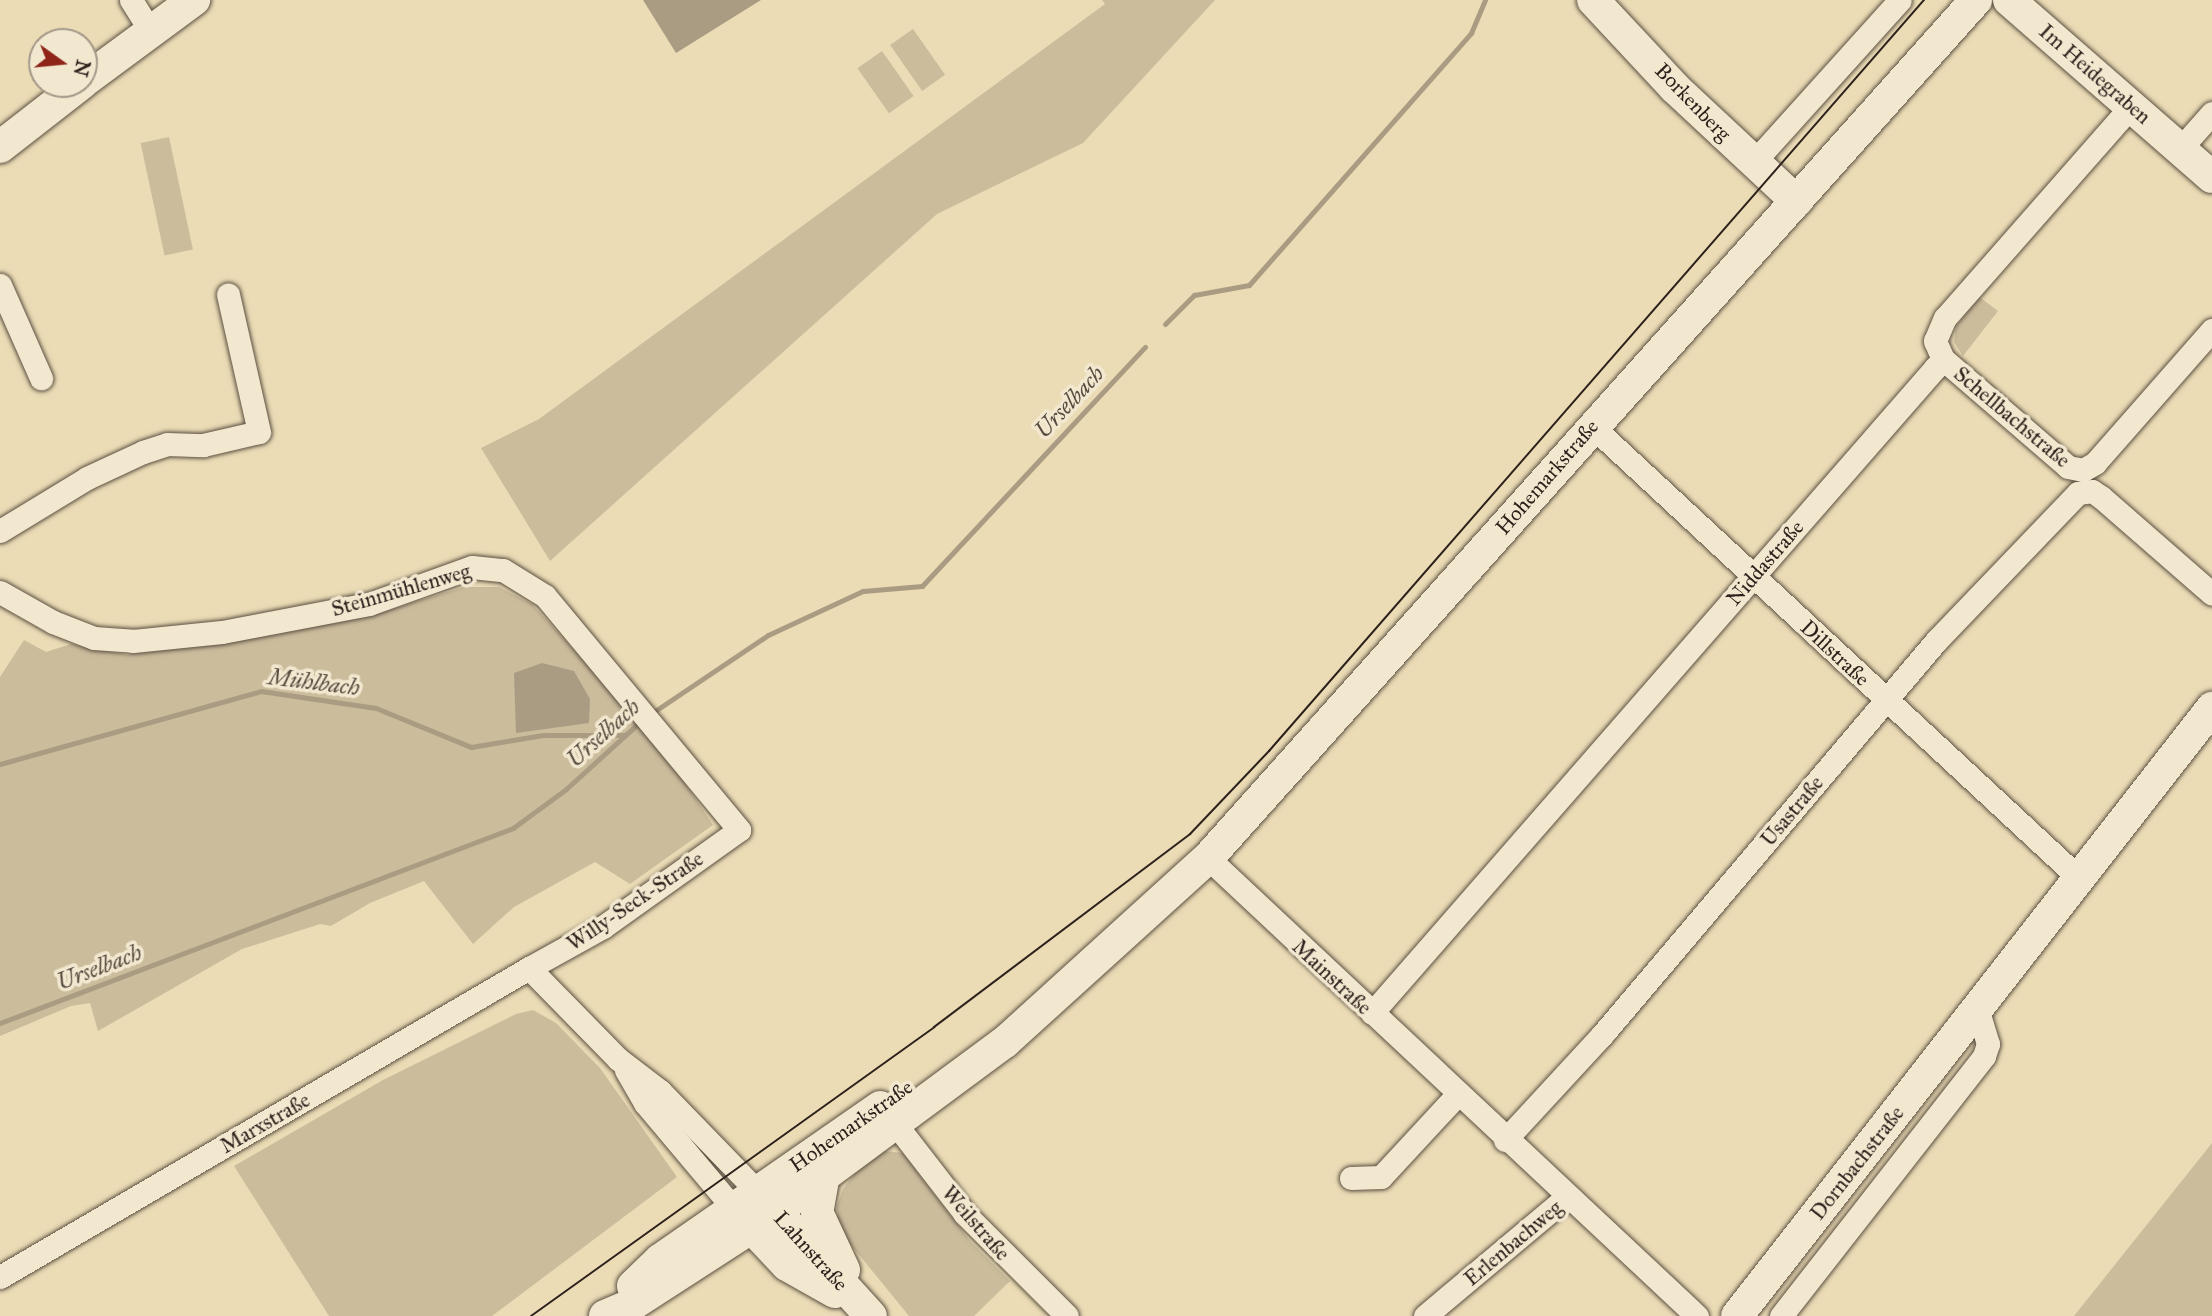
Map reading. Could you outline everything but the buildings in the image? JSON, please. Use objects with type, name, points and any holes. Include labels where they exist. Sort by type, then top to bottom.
[{"type":"street","points":[[131,0],[150,30]]},
{"type":"street","points":[[98,71],[194,0]]},
{"type":"street","name":"Borkenberg","points":[[1593,0],[1675,88],[1796,201]]},
{"type":"street","points":[[1753,163],[1900,0]]},
{"type":"street","name":"Hohemarkstraße","points":[[603,1316],[660,1260],[824,1174],[1005,1042],[1208,858],[1976,0]]},
{"type":"street","name":"Im Heidegraben","points":[[2008,0],[2212,177]]},
{"type":"street","points":[[0,147],[63,98]]},
{"type":"street","points":[[1942,359],[1935,341],[1945,318],[2131,106]]},
{"type":"street","points":[[2180,149],[2212,113]]},
{"type":"street","points":[[0,285],[41,378]]},
{"type":"street","points":[[0,531],[87,478],[144,452],[167,444],[203,445],[259,432],[228,294]]},
{"type":"street","name":"Usastraße","points":[[1505,1140],[1602,1035],[1885,700],[2078,493],[2095,463],[2212,330]]},
{"type":"street","name":"Schellbachstraße","points":[[1942,359],[2085,480],[2212,594]]},
{"type":"street","name":"Niddastraße","points":[[1372,1013],[1942,359]]},
{"type":"street","name":"Dillstraße","points":[[1592,426],[2080,879]]},
{"type":"street","name":"Steinmühlenweg","points":[[0,592],[53,622],[94,638],[133,641],[222,632],[369,604],[472,566],[503,570],[545,596],[650,718],[739,830]]},
{"type":"street","name":"Dornbachstraße","points":[[1737,1316],[2212,708]]},
{"type":"street","name":"Willy-Seck-Straße","points":[[529,968],[603,927],[739,830]]},
{"type":"street","name":"Mainstraße","points":[[1208,858],[1457,1096],[1697,1316]]},
{"type":"street","name":"Hohemarkstraße","points":[[603,1316],[633,1304],[1059,976],[1110,945]]},
{"type":"street","points":[[529,968],[618,1059],[660,1091],[755,1210]]},
{"type":"street","name":"Marxstraße","points":[[0,1277],[529,968]]},
{"type":"street","name":"Dornbachstraße","points":[[1781,1316],[1984,1056],[1988,1044],[1977,1009]]},
{"type":"street","points":[[618,1059],[645,1103],[755,1210]]},
{"type":"street","points":[[1351,1178],[1381,1177],[1457,1096]]},
{"type":"street","name":"Weilstraße","points":[[894,1122],[965,1214],[1068,1316]]},
{"type":"street","name":"Lahnstraße","points":[[824,1174],[818,1195],[821,1229],[864,1314]]},
{"type":"street","name":"Erlenbachweg","points":[[1425,1316],[1567,1197]]},
{"type":"street","name":"Lahnstraße","points":[[755,1210],[788,1265],[864,1314]]},
{"type":"shaded area","points":[[643,0],[761,0],[676,53]]},
{"type":"shaded area","points":[[1102,0],[1215,0],[1083,143],[937,214],[550,561],[481,448],[539,419],[1105,4]]},
{"type":"shaded area","points":[[913,29],[945,75],[922,91],[890,45]]},
{"type":"shaded area","points":[[882,51],[914,96],[889,113],[857,68]]},
{"type":"shaded area","points":[[169,137],[193,249],[165,256],[141,143]]},
{"type":"shaded area","points":[[1978,296],[1998,311],[1963,356],[1954,342],[1956,327]]},
{"type":"shaded area","points":[[464,587],[499,587],[532,604],[656,740],[713,825],[630,884],[595,862],[514,907],[473,944],[424,881],[370,903],[331,926],[320,924],[242,949],[98,1031],[90,1003],[71,1006],[0,1036],[0,677],[24,640],[46,652],[71,644],[127,655],[375,614]]},
{"type":"shaded area","points":[[542,663],[574,671],[590,699],[589,723],[516,733],[514,673]]},
{"type":"shaded area","points":[[533,1010],[556,1023],[600,1068],[677,1177],[492,1316],[329,1316],[234,1166],[383,1080],[516,1014]]},
{"type":"shaded area","points":[[2212,1143],[2212,1316],[2074,1316]]},
{"type":"shaded area","points":[[884,1151],[903,1153],[970,1241],[1010,1281],[974,1316],[909,1316],[838,1229],[837,1206],[843,1189],[856,1172]]},
{"type":"waterway","name":"Urselbach","points":[[1165,324],[1194,295],[1249,285],[1471,33],[1485,0]]},
{"type":"waterway","name":"Urselbach","points":[[649,715],[768,635],[863,591],[922,586],[1145,347]]},
{"type":"waterway","name":"Mühlbach","points":[[0,764],[261,691],[376,708],[471,747],[543,735],[624,735]]},
{"type":"waterway","name":"Urselbach","points":[[0,1023],[513,828],[566,789],[641,721]]},
{"type":"tram line","points":[[531,1316],[934,1027],[1190,834],[1269,751],[1924,0]]}]
